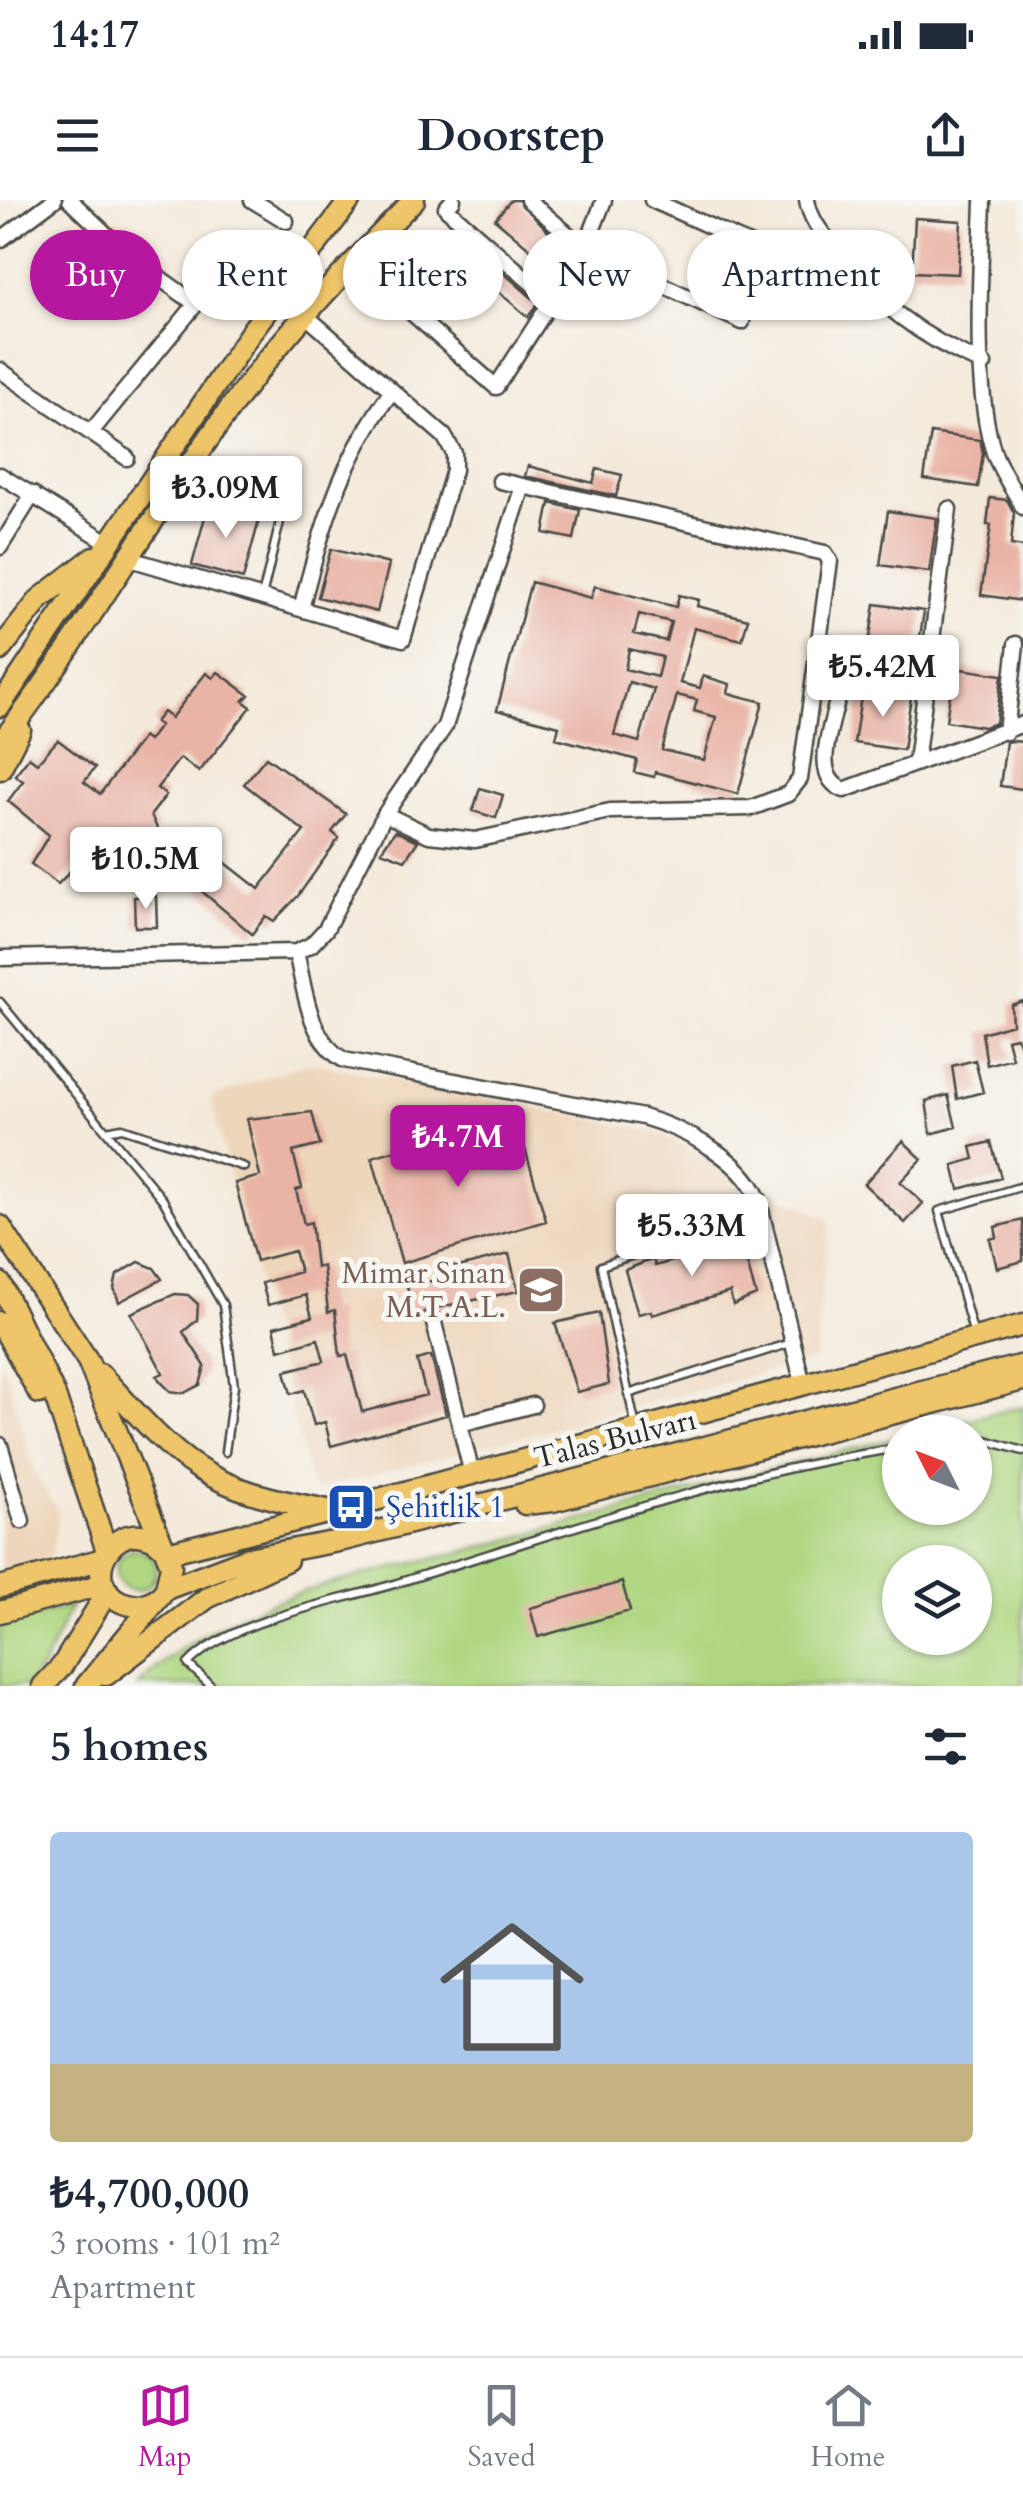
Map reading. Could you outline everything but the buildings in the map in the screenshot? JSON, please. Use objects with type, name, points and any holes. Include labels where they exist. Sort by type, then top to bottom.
[{"type":"main road","points":[[0,706],[253,329],[350,200]]},
{"type":"main road","points":[[323,295],[414,200]]},
{"type":"main road","points":[[0,744],[226,414],[300,320]]},
{"type":"main road","points":[[0,650],[40,599],[112,544]]},
{"type":"main road","points":[[0,768],[37,695]]},
{"type":"main road","points":[[0,1226],[88,1361],[186,1464],[258,1498],[335,1511]]},
{"type":"main road","points":[[0,1283],[54,1393],[105,1555],[106,1587],[62,1666],[43,1686]]},
{"type":"main road","points":[[0,1322],[78,1465]]},
{"type":"main road","name":"Talas Bulvarı","points":[[166,1551],[335,1511],[1023,1325]]},
{"type":"main road","points":[[88,1361],[172,1573],[163,1593],[90,1686]]},
{"type":"main road","name":"Talas Bulvarı","points":[[163,1593],[248,1558],[334,1542],[1023,1366]]},
{"type":"main road","points":[[459,1511],[553,1501],[1023,1380]]},
{"type":"main road","points":[[0,1587],[105,1555],[119,1540],[135,1535],[152,1538],[166,1551]]},
{"type":"main road","points":[[90,1686],[207,1598],[250,1574],[334,1542]]},
{"type":"main road","points":[[106,1587],[129,1605],[146,1604],[163,1593]]},
{"type":"main road","points":[[0,1612],[106,1587]]},
{"type":"street","points":[[0,240],[54,200]]},
{"type":"street","points":[[70,200],[130,256],[196,304],[90,432]]},
{"type":"street","points":[[252,200],[286,222]]},
{"type":"street","points":[[453,200],[446,208],[523,275]]},
{"type":"street","points":[[528,200],[563,230]]},
{"type":"street","points":[[592,230],[604,200]]},
{"type":"street","points":[[652,200],[718,230]]},
{"type":"street","points":[[807,200],[814,222],[884,307],[943,346],[984,364]]},
{"type":"street","points":[[983,200],[984,364],[994,451],[1023,507]]},
{"type":"street","points":[[667,287],[742,322]]},
{"type":"street","points":[[130,559],[403,639],[455,458],[444,436],[310,320]]},
{"type":"street","points":[[421,320],[496,387],[539,320]]},
{"type":"street","points":[[0,370],[127,458]]},
{"type":"street","points":[[300,609],[336,485],[392,390]]},
{"type":"street","points":[[0,475],[112,544]]},
{"type":"street","points":[[386,814],[429,835],[475,840],[610,811],[751,808],[788,794],[800,779],[830,561],[825,552],[500,481]]},
{"type":"street","points":[[0,958],[296,952],[311,945],[326,929],[386,814],[445,726],[523,486]]},
{"type":"street","points":[[0,547],[33,494]]},
{"type":"street","points":[[916,762],[949,509]]},
{"type":"street","points":[[1006,732],[1016,644]]},
{"type":"street","points":[[836,700],[824,768],[835,786],[844,790],[1023,724]]},
{"type":"street","points":[[296,952],[316,1030],[344,1060],[642,1116],[685,1133],[736,1168],[758,1198],[803,1385]]},
{"type":"street","points":[[433,1319],[472,1474]]},
{"type":"street","points":[[460,1424],[533,1405]]},
{"type":"street","points":[[0,1446],[22,1522]]},
{"type":"lane","points":[[214,481],[272,494],[284,505],[262,598]]},
{"type":"lane","points":[[0,1002],[163,1200],[223,1305],[234,1386],[225,1452]]},
{"type":"lane","points":[[106,1131],[122,1128],[244,1167]]},
{"type":"lane","points":[[975,1336],[938,1211],[1023,1186]]},
{"type":"lane","points":[[636,1430],[601,1266],[737,1219]]},
{"type":"lane","points":[[628,1394],[793,1343]]},
{"type":"lane","points":[[992,1442],[1023,1451]]},
{"type":"lane","points":[[212,1686],[188,1664],[204,1646],[622,1514],[882,1451]]},
{"type":"shaded area","name":"Mimar Sinan M.T.A.L.","points":[[308,1062],[657,1132],[830,1220],[814,1360],[312,1491],[210,1098]]},
{"type":"shaded area","points":[[0,1354],[35,1474],[59,1513],[53,1550],[45,1564],[0,1579]]},
{"type":"green space","points":[[1023,1406],[1023,1686],[138,1686],[174,1654],[258,1608],[352,1578],[882,1442],[882,1525],[992,1525],[992,1415],[986,1415]]},
{"type":"green space","points":[[136,1550],[150,1556],[156,1570],[150,1584],[136,1590],[122,1584],[116,1570],[122,1556]]},
{"type":"green space","points":[[71,1606],[43,1666],[26,1686],[0,1686],[0,1625]]},
{"type":"place","name":"Mimar Sinan M.T.A.L.","points":[[541,1290]]},
{"type":"place","name":"Şehitlik 1","points":[[351,1507]]}]
